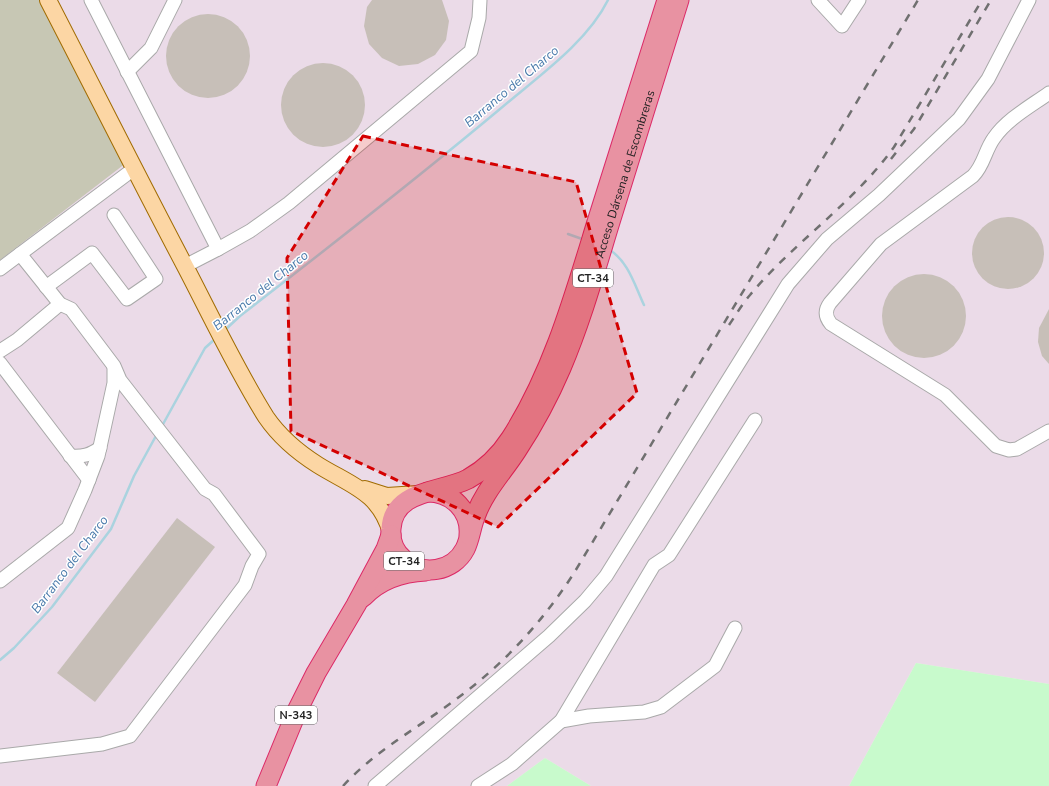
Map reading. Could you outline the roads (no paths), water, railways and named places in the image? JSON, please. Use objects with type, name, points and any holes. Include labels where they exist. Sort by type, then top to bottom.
[{"type":"highway","name":"Acceso Dársena de Escombreras","points":[[667,0],[573,300],[551,362],[534,398],[506,446],[492,462],[464,481],[423,493],[405,501],[397,510],[392,521],[391,534],[396,552],[405,562],[415,568],[432,570],[448,566],[457,560],[464,550],[481,502],[530,429],[562,366],[590,284],[680,0]]},
{"type":"highway","points":[[423,493],[443,494],[457,503],[467,520],[468,538]]},
{"type":"highway","name":"N-343","points":[[266,786],[316,673],[356,605],[386,549],[391,534]]},
{"type":"highway","name":"N-343","points":[[356,605],[374,587],[392,577],[409,572],[432,570]]},
{"type":"main road","points":[[48,0],[228,349],[267,418],[289,443],[318,465],[349,482],[369,491],[387,496],[408,496],[423,493]]},
{"type":"main road","points":[[349,482],[367,494],[378,505],[386,518],[391,534]]},
{"type":"street","points":[[91,0],[218,249]]},
{"type":"street","points":[[127,72],[151,48],[175,0]]},
{"type":"street","points":[[185,266],[250,231],[289,203],[471,51],[480,0]]},
{"type":"street","points":[[818,0],[842,26],[859,0]]},
{"type":"street","points":[[375,786],[549,636],[589,596],[610,569],[788,284],[827,239],[879,195],[959,119],[988,79],[1030,0]]},
{"type":"street","points":[[1049,92],[999,132],[989,146],[979,170],[973,176],[872,253],[830,303],[826,311],[828,320],[831,324],[950,399],[996,446],[1009,450],[1017,449],[1049,431]]},
{"type":"street","points":[[0,269],[135,168]]},
{"type":"street","points":[[46,287],[92,253],[126,299],[156,279],[114,215]]},
{"type":"street","points":[[0,756],[102,744],[130,736],[245,586],[252,566],[259,554],[214,494],[204,488],[120,380],[114,366],[71,309],[60,304],[20,254]]},
{"type":"street","points":[[0,351],[17,340],[60,304]]},
{"type":"street","points":[[0,364],[89,480]]},
{"type":"street","points":[[0,582],[68,528],[89,480],[100,448],[114,383],[114,366]]},
{"type":"street","points":[[478,786],[512,764],[562,721],[654,565],[669,555],[755,420]]},
{"type":"street","points":[[70,456],[81,457],[90,455],[100,448]]},
{"type":"street","points":[[562,721],[589,716],[644,712],[661,707],[715,666],[735,628]]},
{"type":"waterway","name":"Barranco del Charco","points":[[225,330],[240,316],[436,162],[560,59],[587,31],[599,16],[608,0]]},
{"type":"waterway","points":[[568,234],[585,240]]},
{"type":"waterway","points":[[608,249],[615,254],[626,267],[644,305]]},
{"type":"waterway","name":"Barranco del Charco","points":[[162,426],[205,348],[215,339]]},
{"type":"waterway","name":"Barranco del Charco","points":[[0,660],[14,648],[52,607],[111,529],[134,476],[157,434]]},
{"type":"railway","points":[[343,786],[384,749],[444,708],[492,670],[522,640],[562,591],[918,0]]},
{"type":"railway","points":[[729,325],[747,298],[767,276],[842,205],[878,168],[894,147],[982,0]]},
{"type":"railway","points":[[891,159],[914,129],[991,0]]}]
